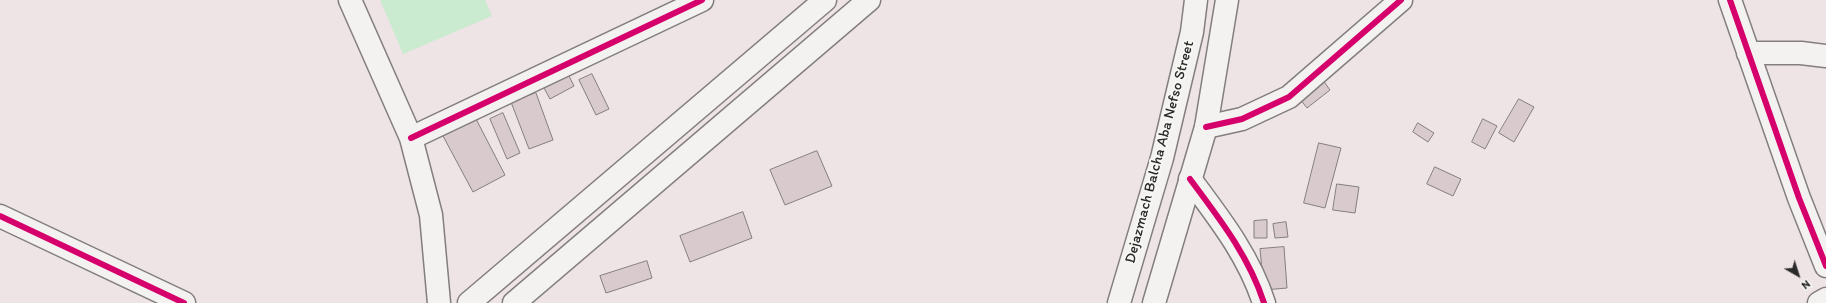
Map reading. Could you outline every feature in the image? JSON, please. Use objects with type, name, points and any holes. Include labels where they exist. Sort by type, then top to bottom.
[{"type":"street","points":[[350,0],[411,138],[431,216],[439,303]]},
{"type":"street","points":[[469,303],[825,0]]},
{"type":"street","points":[[514,303],[869,0]]},
{"type":"street","name":"Dejazmach Balcha Aba Nefso Street","points":[[1119,303],[1163,150],[1192,32],[1196,0]]},
{"type":"street","name":"Dejazmach Balcha Aba Nefso Street","points":[[1154,303],[1206,127],[1227,0]]},
{"type":"street","points":[[1206,127],[1242,119],[1289,97],[1401,0]]},
{"type":"street","points":[[1730,0],[1799,198],[1826,266]]},
{"type":"street","points":[[411,138],[689,3]]},
{"type":"street","points":[[1748,53],[1801,53],[1826,56]]},
{"type":"street","points":[[1190,179],[1233,237],[1259,288],[1264,303]]},
{"type":"street","points":[[0,216],[184,303]]},
{"type":"street","points":[[1819,303],[1826,299]]},
{"type":"green space","points":[[380,0],[485,0],[492,16],[403,54]]},
{"type":"building","points":[[568,74],[574,86],[550,99],[544,88]]},
{"type":"building","points":[[592,74],[609,109],[596,115],[579,80]]},
{"type":"building","points":[[1320,76],[1330,90],[1307,108],[1296,94]]},
{"type":"building","points":[[536,93],[553,140],[529,149],[511,102]]},
{"type":"building","points":[[1519,99],[1534,107],[1514,142],[1499,133]]},
{"type":"building","points":[[503,113],[520,153],[507,159],[490,119]]},
{"type":"building","points":[[476,119],[505,175],[473,192],[443,136]]},
{"type":"building","points":[[1483,119],[1497,126],[1485,149],[1472,142]]},
{"type":"building","points":[[1418,123],[1434,133],[1428,142],[1413,132]]},
{"type":"building","points":[[1319,143],[1341,148],[1325,208],[1304,203]]},
{"type":"building","points":[[817,151],[832,186],[785,205],[770,170]]},
{"type":"building","points":[[1435,167],[1461,179],[1453,196],[1427,184]]},
{"type":"building","points":[[1337,184],[1359,187],[1355,213],[1333,210]]},
{"type":"building","points":[[743,212],[752,238],[690,262],[680,236]]},
{"type":"building","points":[[1267,220],[1267,238],[1254,238],[1254,221]]},
{"type":"building","points":[[1286,222],[1288,237],[1275,238],[1273,224]]},
{"type":"building","points":[[1284,247],[1287,288],[1264,290],[1260,249]]},
{"type":"building","points":[[647,261],[652,278],[606,293],[600,276]]},
{"type":"cycle path","points":[[411,138],[702,0]]},
{"type":"cycle path","points":[[1206,127],[1242,119],[1289,97],[1401,0]]},
{"type":"cycle path","points":[[1730,0],[1799,198],[1826,266]]},
{"type":"cycle path","points":[[1190,179],[1242,253],[1258,286],[1264,303]]},
{"type":"cycle path","points":[[0,216],[184,303]]}]
